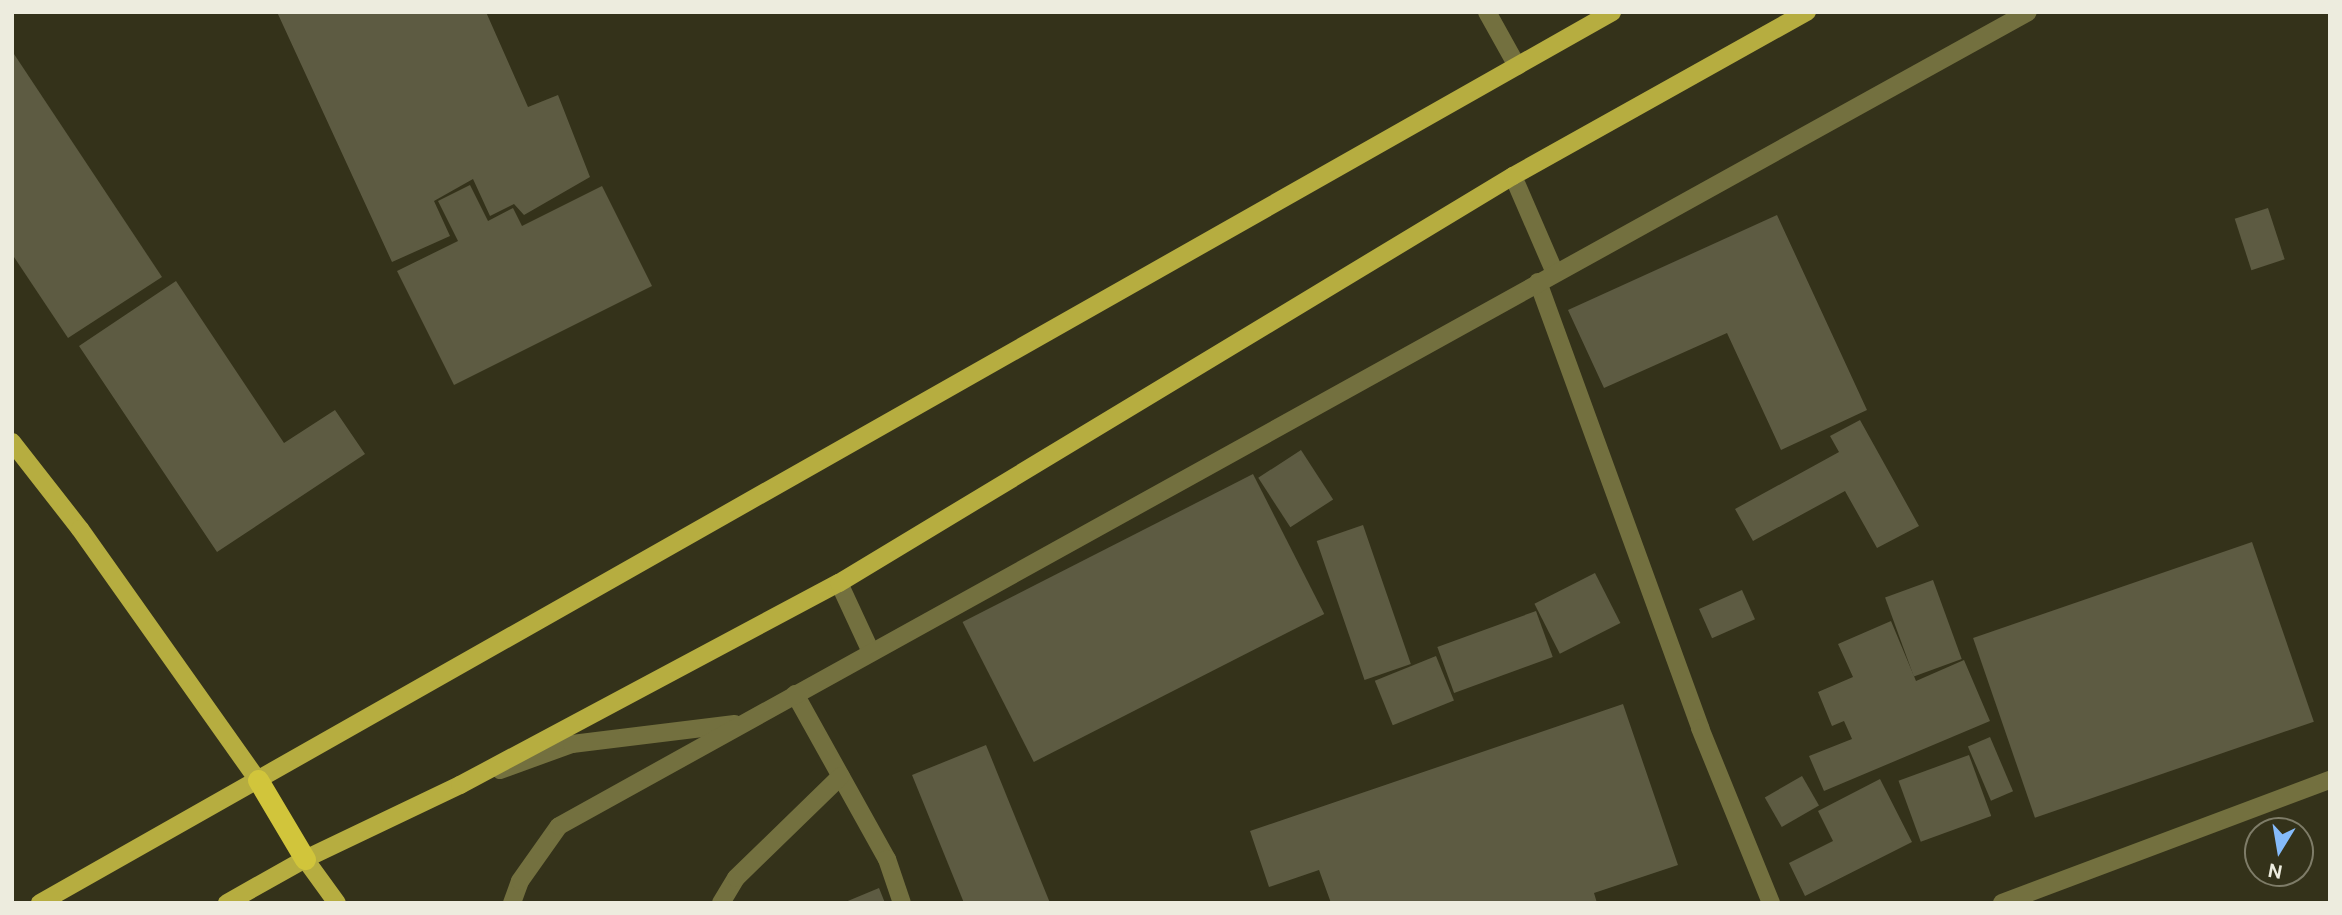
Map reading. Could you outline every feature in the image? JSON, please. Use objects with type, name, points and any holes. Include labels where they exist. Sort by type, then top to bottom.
[{"type":"highway","points":[[258,780],[305,859]]},
{"type":"main road","points":[[40,903],[1612,12]]},
{"type":"main road","points":[[227,903],[305,859],[460,785],[839,583],[1513,176],[1807,12]]},
{"type":"main road","points":[[12,442],[80,529],[258,780]]},
{"type":"main road","points":[[305,859],[337,903]]},
{"type":"street","points":[[1487,12],[1517,66]]},
{"type":"street","points":[[512,903],[520,881],[559,826],[2028,12]]},
{"type":"street","points":[[1513,176],[1555,273]]},
{"type":"street","points":[[1538,282],[1700,728],[1771,903]]},
{"type":"street","points":[[839,583],[871,652]]},
{"type":"street","points":[[795,694],[887,859],[902,903]]},
{"type":"street","points":[[460,785],[572,744],[743,723]]},
{"type":"street","points":[[721,903],[736,878],[841,776]]},
{"type":"street","points":[[2002,903],[2330,780]]},
{"type":"building","points":[[277,12],[486,12],[528,107],[558,95],[590,177],[524,215],[514,204],[490,216],[473,179],[434,201],[450,236],[392,262]]},
{"type":"building","points":[[12,51],[162,277],[68,338],[12,254]]},
{"type":"building","points":[[470,185],[488,221],[513,208],[522,226],[602,186],[652,286],[454,385],[397,271],[458,241],[438,201]]},
{"type":"building","points":[[2268,208],[2285,259],[2251,270],[2235,219]]},
{"type":"building","points":[[1777,215],[1867,410],[1781,450],[1727,333],[1604,388],[1568,310]]},
{"type":"building","points":[[176,281],[284,443],[335,410],[365,454],[217,552],[79,346]]},
{"type":"building","points":[[1860,420],[1919,526],[1877,548],[1845,491],[1753,541],[1735,509],[1839,452],[1830,436]]},
{"type":"building","points":[[1301,450],[1333,499],[1290,527],[1258,478]]},
{"type":"building","points":[[1253,474],[1324,614],[1034,762],[963,622]]},
{"type":"building","points":[[1363,525],[1411,664],[1365,680],[1317,541]]},
{"type":"building","points":[[2252,542],[2314,722],[2035,818],[1973,638]]},
{"type":"building","points":[[1595,573],[1620,623],[1560,654],[1534,604]]},
{"type":"building","points":[[1933,580],[1962,659],[1914,676],[1885,597]]},
{"type":"building","points":[[1742,590],[1755,619],[1712,638],[1699,609]]},
{"type":"building","points":[[1536,611],[1553,657],[1454,693],[1437,647]]},
{"type":"building","points":[[1891,621],[1916,681],[1964,660],[1990,721],[1824,791],[1809,756],[1852,739],[1844,721],[1832,726],[1818,692],[1853,677],[1838,644]]},
{"type":"building","points":[[1436,656],[1454,701],[1393,725],[1375,681]]},
{"type":"building","points":[[1623,704],[1678,865],[1594,893],[1597,903],[1331,903],[1319,870],[1269,887],[1250,831]]},
{"type":"building","points":[[1990,737],[2013,791],[1991,801],[1968,746]]},
{"type":"building","points":[[986,745],[1050,903],[964,903],[912,775]]},
{"type":"building","points":[[1969,755],[1991,816],[1921,842],[1899,781]]},
{"type":"building","points":[[1802,776],[1819,805],[1782,827],[1765,798]]},
{"type":"building","points":[[1880,779],[1912,842],[1805,896],[1789,863],[1833,841],[1818,811]]},
{"type":"building","points":[[879,888],[885,903],[843,903]]}]
